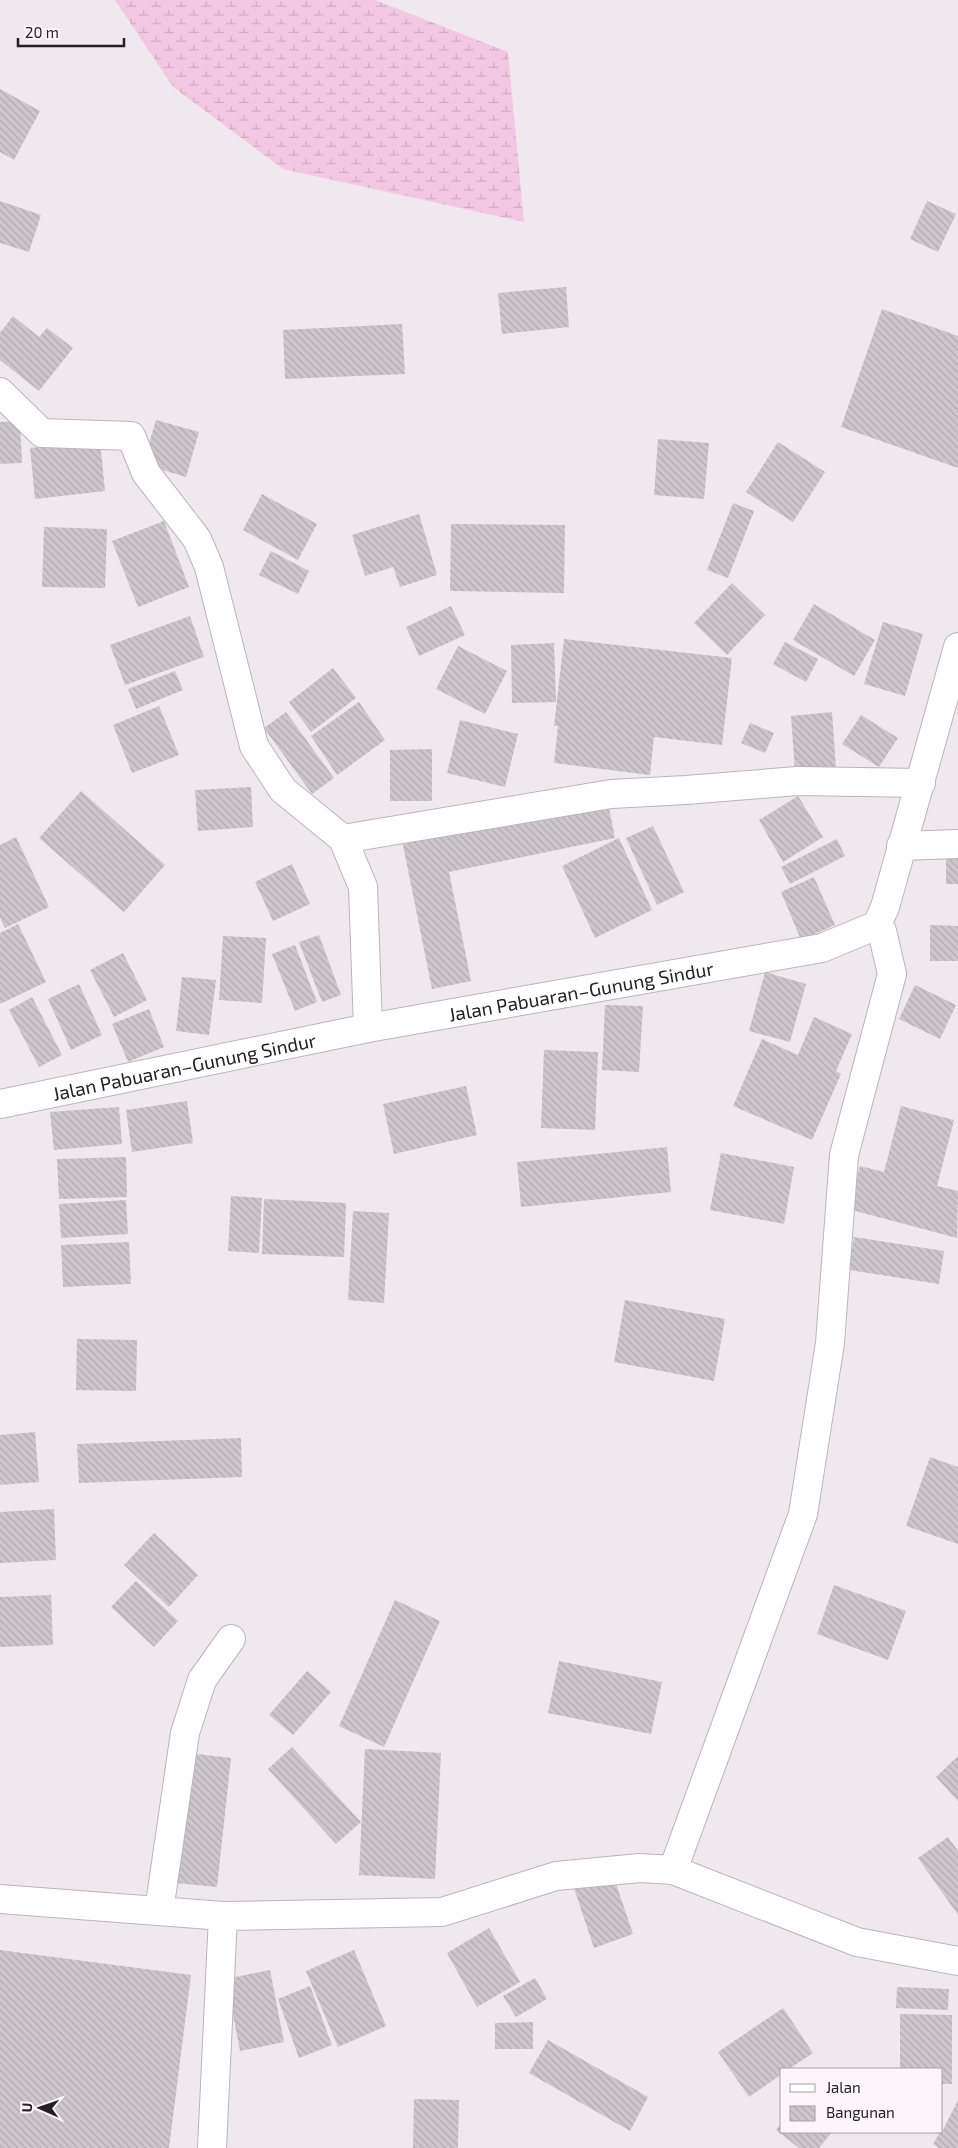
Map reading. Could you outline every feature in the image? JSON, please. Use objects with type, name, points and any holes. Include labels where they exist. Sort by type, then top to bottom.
[{"type":"street","points":[[0,392],[42,433],[131,436],[146,473],[197,539],[208,567],[254,746],[283,790],[343,839],[363,887],[368,1028]]},
{"type":"street","points":[[673,1870],[803,1514],[830,1344],[844,1155],[892,974],[882,931],[877,925],[885,907],[958,647]]},
{"type":"street","points":[[343,839],[611,794],[797,781],[921,783]]},
{"type":"street","points":[[901,846],[958,844]]},
{"type":"street","name":"Jalan Pabuaran–Gunung Sindur","points":[[0,1104],[368,1028],[822,948],[877,925]]},
{"type":"street","points":[[159,1911],[185,1733],[202,1680],[231,1639]]},
{"type":"street","points":[[0,1899],[223,1916],[442,1912],[556,1876],[640,1868],[673,1870],[857,1942],[958,1961]]},
{"type":"street","points":[[212,2148],[223,1916]]},
{"type":"green space","points":[[115,0],[375,0],[508,52],[524,222],[283,169],[173,87]]},
{"type":"building","points":[[0,89],[40,111],[14,160],[0,152]]},
{"type":"building","points":[[0,201],[41,215],[29,252],[0,243]]},
{"type":"building","points":[[927,201],[956,214],[938,252],[910,239]]},
{"type":"building","points":[[566,287],[569,327],[502,334],[498,293]]},
{"type":"building","points":[[882,309],[958,336],[958,468],[841,427]]},
{"type":"building","points":[[13,316],[39,337],[47,328],[73,348],[39,391],[0,360],[0,333]]},
{"type":"building","points":[[402,324],[405,374],[285,379],[283,330]]},
{"type":"building","points":[[156,420],[199,432],[186,477],[143,464]]},
{"type":"building","points":[[20,421],[22,463],[0,464],[0,422]]},
{"type":"building","points":[[658,439],[709,443],[704,499],[654,495]]},
{"type":"building","points":[[100,441],[105,491],[35,499],[30,448]]},
{"type":"building","points":[[778,442],[825,472],[793,522],[746,492]]},
{"type":"building","points":[[262,494],[317,524],[298,560],[243,530]]},
{"type":"building","points":[[733,503],[754,511],[728,578],[707,570]]},
{"type":"building","points":[[419,514],[437,575],[400,587],[393,567],[365,576],[352,535]]},
{"type":"building","points":[[164,521],[189,587],[138,607],[112,541]]},
{"type":"building","points":[[451,524],[565,525],[564,593],[450,591]]},
{"type":"building","points":[[44,527],[107,529],[105,588],[42,587]]},
{"type":"building","points":[[271,551],[309,571],[298,594],[259,575]]},
{"type":"building","points":[[732,583],[765,615],[727,655],[694,623]]},
{"type":"building","points":[[814,604],[875,640],[854,676],[793,640]]},
{"type":"building","points":[[451,606],[465,635],[419,656],[406,627]]},
{"type":"building","points":[[190,616],[204,657],[125,685],[110,645]]},
{"type":"building","points":[[883,622],[923,634],[905,696],[864,684]]},
{"type":"building","points":[[564,639],[732,658],[722,745],[654,737],[650,775],[554,763],[558,726],[554,726]]},
{"type":"building","points":[[785,642],[818,659],[806,682],[773,664]]},
{"type":"building","points":[[554,643],[556,702],[512,703],[511,645]]},
{"type":"building","points":[[458,646],[507,671],[485,714],[436,689]]},
{"type":"building","points":[[333,668],[356,698],[311,732],[289,702]]},
{"type":"building","points":[[175,671],[183,690],[136,709],[128,689]]},
{"type":"building","points":[[359,702],[385,740],[337,775],[311,736]]},
{"type":"building","points":[[159,706],[179,755],[132,773],[113,725]]},
{"type":"building","points":[[286,712],[334,778],[312,794],[264,728]]},
{"type":"building","points":[[832,712],[836,769],[795,771],[791,716]]},
{"type":"building","points":[[861,715],[898,738],[879,767],[842,744]]},
{"type":"building","points":[[460,720],[518,734],[505,787],[447,773]]},
{"type":"building","points":[[750,723],[774,733],[765,753],[741,743]]},
{"type":"building","points":[[432,749],[432,801],[390,801],[390,750]]},
{"type":"building","points":[[251,787],[253,827],[198,831],[195,790]]},
{"type":"building","points":[[81,791],[165,865],[124,912],[39,838]]},
{"type":"building","points":[[798,796],[823,837],[783,862],[759,820]]},
{"type":"building","points":[[607,798],[615,838],[449,872],[471,981],[432,989],[402,840]]},
{"type":"building","points":[[653,826],[684,892],[657,905],[626,838]]},
{"type":"building","points":[[16,837],[49,907],[5,928],[0,918],[0,845]]},
{"type":"building","points":[[619,838],[652,910],[595,938],[562,866]]},
{"type":"building","points":[[837,839],[845,856],[790,884],[781,867]]},
{"type":"building","points":[[946,848],[958,848],[958,884],[946,884]]},
{"type":"building","points":[[292,864],[310,904],[273,921],[255,882]]},
{"type":"building","points":[[814,877],[835,925],[801,940],[781,892]]},
{"type":"building","points":[[18,924],[46,982],[0,1004],[0,933]]},
{"type":"building","points":[[930,925],[958,926],[958,961],[930,961]]},
{"type":"building","points":[[319,935],[341,995],[322,1002],[299,942]]},
{"type":"building","points":[[223,936],[266,938],[262,1003],[219,1000]]},
{"type":"building","points":[[295,945],[317,1002],[295,1011],[272,954]]},
{"type":"building","points":[[123,953],[147,1000],[114,1017],[90,970]]},
{"type":"building","points":[[765,972],[806,984],[790,1042],[749,1031]]},
{"type":"building","points":[[182,977],[216,980],[209,1035],[176,1031]]},
{"type":"building","points":[[79,984],[102,1035],[71,1050],[48,999]]},
{"type":"building","points":[[915,985],[956,1005],[940,1039],[899,1019]]},
{"type":"building","points":[[32,997],[62,1055],[39,1067],[9,1010]]},
{"type":"building","points":[[605,1005],[643,1006],[639,1072],[602,1070]]},
{"type":"building","points":[[149,1009],[164,1047],[128,1062],[112,1024]]},
{"type":"building","points":[[814,1017],[852,1034],[836,1071],[841,1074],[812,1140],[733,1106],[762,1039],[798,1055]]},
{"type":"building","points":[[544,1050],[598,1052],[595,1130],[541,1128]]},
{"type":"building","points":[[466,1086],[477,1135],[394,1154],[383,1104]]},
{"type":"building","points":[[187,1101],[193,1143],[132,1152],[126,1110]]},
{"type":"building","points":[[901,1106],[954,1120],[937,1186],[958,1191],[957,1238],[848,1209],[860,1166],[884,1172]]},
{"type":"building","points":[[119,1107],[122,1144],[54,1150],[50,1112]]},
{"type":"building","points":[[667,1147],[671,1192],[521,1207],[517,1162]]},
{"type":"building","points":[[721,1153],[794,1167],[784,1224],[710,1210]]},
{"type":"building","points":[[126,1157],[127,1197],[59,1199],[57,1159]]},
{"type":"building","points":[[231,1196],[262,1198],[259,1253],[228,1251]]},
{"type":"building","points":[[264,1199],[346,1203],[344,1257],[262,1254]]},
{"type":"building","points":[[126,1200],[128,1234],[61,1238],[59,1204]]},
{"type":"building","points":[[353,1211],[389,1213],[384,1303],[348,1300]]},
{"type":"building","points":[[854,1237],[944,1251],[939,1284],[849,1270]]},
{"type":"building","points":[[129,1242],[131,1284],[63,1287],[61,1245]]},
{"type":"building","points":[[625,1300],[725,1319],[714,1381],[614,1362]]},
{"type":"building","points":[[77,1339],[137,1340],[136,1391],[76,1390]]},
{"type":"building","points":[[35,1432],[39,1482],[0,1485],[0,1435]]},
{"type":"building","points":[[241,1438],[242,1477],[79,1483],[77,1444]]},
{"type":"building","points":[[930,1457],[958,1467],[958,1544],[906,1526]]},
{"type":"building","points":[[54,1509],[56,1560],[0,1563],[0,1512]]},
{"type":"building","points":[[154,1533],[198,1575],[169,1607],[124,1565]]},
{"type":"building","points":[[136,1581],[178,1621],[154,1647],[111,1607]]},
{"type":"building","points":[[834,1585],[906,1611],[888,1660],[817,1634]]},
{"type":"building","points":[[51,1595],[53,1645],[0,1647],[0,1597]]},
{"type":"building","points":[[395,1600],[440,1621],[384,1747],[339,1726]]},
{"type":"building","points":[[559,1661],[662,1682],[651,1734],[548,1713]]},
{"type":"building","points":[[307,1671],[331,1692],[293,1735],[269,1715]]},
{"type":"building","points":[[292,1747],[361,1822],[336,1844],[268,1769]]},
{"type":"building","points":[[365,1749],[441,1753],[435,1879],[359,1875]]},
{"type":"building","points":[[189,1753],[231,1758],[217,1887],[175,1883]]},
{"type":"building","points":[[958,1756],[958,1801],[936,1777]]},
{"type":"building","points":[[948,1837],[958,1851],[958,1915],[918,1858]]},
{"type":"building","points":[[613,1875],[633,1934],[594,1948],[574,1888]]},
{"type":"building","points":[[489,1928],[520,1982],[477,2007],[447,1953]]},
{"type":"building","points":[[0,1950],[191,1975],[169,2148],[0,2148]]},
{"type":"building","points":[[354,1950],[386,2026],[338,2047],[306,1971]]},
{"type":"building","points":[[270,1970],[284,2042],[240,2051],[226,1979]]},
{"type":"building","points":[[535,1978],[547,1999],[516,2017],[503,1996]]},
{"type":"building","points":[[310,1986],[332,2045],[299,2058],[278,1999]]},
{"type":"building","points":[[897,1987],[949,1989],[948,2010],[896,2008]]},
{"type":"building","points":[[783,2008],[813,2053],[790,2068],[780,2068],[780,2075],[749,2097],[718,2052]]},
{"type":"building","points":[[900,2014],[952,2015],[952,2084],[943,2084],[943,2068],[900,2068]]},
{"type":"building","points":[[533,2022],[533,2049],[495,2049],[495,2023]]},
{"type":"building","points":[[548,2040],[648,2097],[630,2131],[529,2073]]},
{"type":"building","points":[[414,2099],[459,2100],[458,2148],[413,2148]]},
{"type":"building","points":[[958,2100],[958,2148],[939,2148],[933,2144],[939,2133],[943,2133]]},
{"type":"building","points":[[780,2125],[780,2133],[831,2133],[819,2148],[799,2148],[776,2130]]}]
